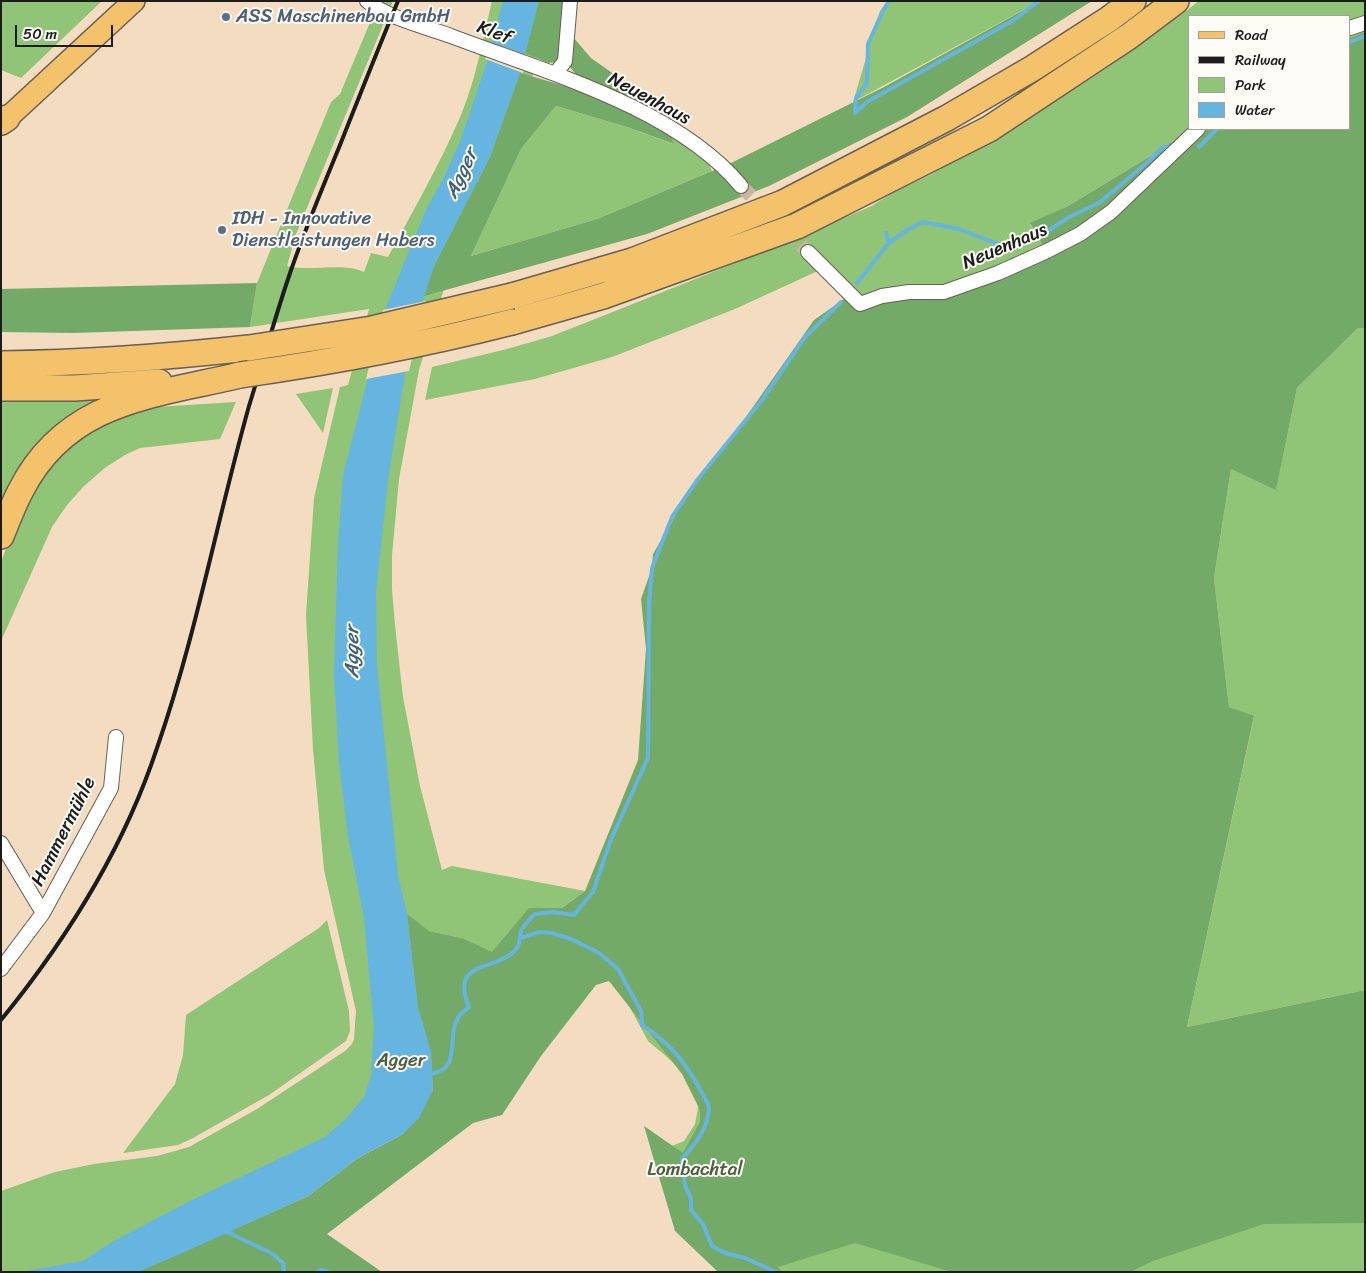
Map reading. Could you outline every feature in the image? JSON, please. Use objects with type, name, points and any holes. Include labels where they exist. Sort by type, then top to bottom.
[{"type":"highway","points":[[1,364],[72,363],[174,356],[249,348],[372,329],[512,296],[632,261],[783,203],[947,118],[1033,68],[1110,19],[1133,1]]},
{"type":"highway","points":[[1,388],[75,388],[177,381],[240,375],[371,355],[512,322],[603,296],[797,226],[989,129],[1128,37],[1176,1]]},
{"type":"highway","points":[[1,536],[21,490],[38,464],[56,442],[80,423],[122,403],[240,375]]},
{"type":"main road","points":[[3,121],[134,1]]},
{"type":"street","name":"Klef","points":[[367,1],[392,14],[555,74]]},
{"type":"street","points":[[555,74],[565,61],[570,1]]},
{"type":"street","points":[[1351,28],[1365,23]]},
{"type":"street","name":"Neuenhaus","points":[[555,74],[660,122],[700,149],[733,176],[741,186]]},
{"type":"street","name":"Neuenhaus","points":[[808,252],[860,304],[882,296],[944,292],[998,273],[1080,234],[1110,212],[1197,130]]},
{"type":"street","name":"Hammermühle","points":[[1,970],[44,913],[112,788],[116,737]]},
{"type":"street","name":"Hammermühle","points":[[1,843],[44,913]]},
{"type":"green space","points":[[1,1],[102,1],[21,78],[1,70]]},
{"type":"green space","name":"Lombachtal","points":[[379,1],[393,1],[296,234],[287,266],[297,268],[337,267],[364,272],[371,253],[388,257],[435,169],[461,115],[475,73],[492,1],[552,1],[533,75],[444,289],[419,370],[399,479],[392,555],[395,625],[403,697],[420,786],[442,870],[452,866],[585,891],[562,908],[529,908],[550,909],[868,1236],[1051,1272],[740,1272],[673,1197],[652,1154],[684,1141],[695,1124],[698,1108],[696,1093],[681,1069],[648,1041],[628,1004],[605,976],[440,1080],[420,1101],[143,1272],[1,1272],[1,1191],[55,1172],[94,1164],[157,1156],[189,1147],[257,1109],[345,1051],[354,1039],[356,1011],[324,870],[313,749],[306,615],[314,498],[340,387],[348,385],[369,309],[250,327],[257,283],[331,102],[340,94]],"holes":[[[429,931],[462,938],[436,1040]]]},
{"type":"green space","points":[[539,1],[566,1],[562,56],[557,62],[548,63],[525,53]]},
{"type":"green space","points":[[887,1],[1040,1],[853,102],[880,11]]},
{"type":"green space","points":[[1040,1],[1092,1],[907,117],[769,186],[647,234],[424,296],[434,266],[490,157],[520,73],[565,86],[604,101],[669,132],[674,144],[627,127],[556,106],[521,149],[471,256],[597,219],[729,164],[884,87]]},
{"type":"green space","points":[[1199,1],[1365,1],[1365,32],[1351,38],[1351,15],[1188,15],[1188,130],[1193,130],[1068,206],[1030,224],[1044,248],[944,289],[861,299],[820,270],[735,309],[612,357],[535,379],[425,400],[432,367],[549,337],[763,252],[872,206],[932,174],[1054,102],[1152,36]]},
{"type":"green space","name":"Lombachtal","points":[[1365,32],[1365,328],[1358,328],[1297,388],[1276,490],[1231,469],[1214,578],[1229,707],[1254,716],[1187,1027],[1365,990],[1365,1223],[1264,1224],[1153,1261],[1130,1272],[952,1272],[855,1243],[778,1267],[782,1272],[717,1271],[675,1231],[644,1126],[683,1153],[700,1122],[700,1110],[682,1074],[609,981],[596,985],[541,1056],[502,1115],[473,1123],[327,1234],[382,1272],[138,1272],[308,1196],[358,1158],[403,1134],[433,1090],[431,1052],[418,1008],[407,914],[429,931],[462,938],[492,952],[529,908],[562,908],[585,891],[638,760],[646,649],[641,599],[652,568],[653,554],[695,482],[741,424],[814,320],[844,299],[857,311],[884,299],[945,296],[1044,248],[1030,223],[1068,206],[1193,130],[1351,130],[1351,38]]},
{"type":"green space","points":[[573,37],[591,58],[662,108],[657,116],[577,76],[570,67],[570,50]]},
{"type":"green space","points":[[556,106],[627,127],[673,144],[669,132],[707,160],[712,171],[597,219],[471,256],[521,149]]},
{"type":"green space","points":[[257,283],[250,327],[74,333],[1,332],[1,289]]},
{"type":"green space","points":[[1358,328],[1365,328],[1365,990],[1187,1027],[1254,717],[1229,707],[1214,578],[1231,469],[1276,489],[1297,388]]},
{"type":"green space","points":[[333,388],[323,433],[296,394]]},
{"type":"green space","points":[[114,400],[104,404],[1,519],[1,402]]},
{"type":"green space","points":[[236,402],[220,439],[140,448],[106,467],[84,486],[67,505],[52,527],[1,641],[1,562],[14,528],[39,478],[83,433],[140,408]]},
{"type":"green space","points":[[327,920],[349,1011],[350,1031],[346,1041],[269,1095],[193,1138],[178,1145],[123,1153],[175,1084],[183,1055],[186,1015],[319,928]]},
{"type":"green space","points":[[1365,1219],[1365,1272],[1114,1272],[1261,1221]]},
{"type":"water","name":"Agger","points":[[503,1],[539,1],[520,73],[490,157],[434,266],[424,296],[405,374],[388,480],[376,592],[377,665],[398,876],[407,914],[418,1008],[431,1052],[433,1090],[419,1118],[403,1134],[358,1158],[308,1196],[196,1247],[138,1272],[21,1272],[83,1261],[114,1241],[190,1201],[325,1137],[346,1119],[364,1097],[371,1076],[374,1028],[364,918],[348,836],[339,762],[334,675],[338,545],[343,475],[387,305],[426,210],[445,175],[461,139],[487,62]]},
{"type":"pier","points":[[490,42],[527,56],[523,73],[485,59]]},
{"type":"pier","points":[[426,301],[409,371],[366,379],[383,310]]},
{"type":"waterway","points":[[855,113],[856,98],[867,83],[868,44],[889,1]]},
{"type":"waterway","points":[[855,113],[867,102],[1014,20],[1039,1]]},
{"type":"waterway","points":[[1351,42],[1365,36]]},
{"type":"waterway","points":[[1199,147],[1216,130]]},
{"type":"waterway","points":[[889,243],[923,222],[959,229],[1003,246],[1045,233],[1069,217],[1099,203],[1162,148],[1174,144]]},
{"type":"waterway","points":[[857,283],[889,243],[886,233]]},
{"type":"waterway","points":[[428,1074],[439,1071],[446,1066],[450,1059],[456,1023],[461,1014],[469,1007],[464,991],[465,980],[470,973],[509,955],[517,948],[522,929],[535,914],[554,912],[574,915],[593,892],[610,842],[648,758],[649,604],[652,568],[672,517],[698,479],[762,400],[805,337],[841,302]]},
{"type":"waterway","points":[[521,938],[539,932],[552,933],[571,939],[599,953],[618,969],[641,1011],[642,1025],[669,1046],[683,1062],[709,1106],[708,1116],[703,1129],[696,1142],[682,1159],[685,1186],[691,1198],[691,1210],[703,1224],[712,1246],[725,1253],[745,1258],[776,1272]]},
{"type":"waterway","points":[[223,1230],[273,1254],[283,1263],[284,1272]]},
{"type":"waterway","points":[[318,1272],[320,1270],[328,1272]]},
{"type":"tunnel","points":[[741,186],[808,252]]},
{"type":"railway","points":[[1,1020],[71,925],[111,857],[144,785],[171,706],[195,621],[237,449],[283,295],[313,212],[398,1]]},
{"type":"place","name":"ASS Maschinenbau GmbH","points":[[226,17]]},
{"type":"place","name":"IDH - Innovative Dienstleistungen Habers","points":[[222,230]]}]
